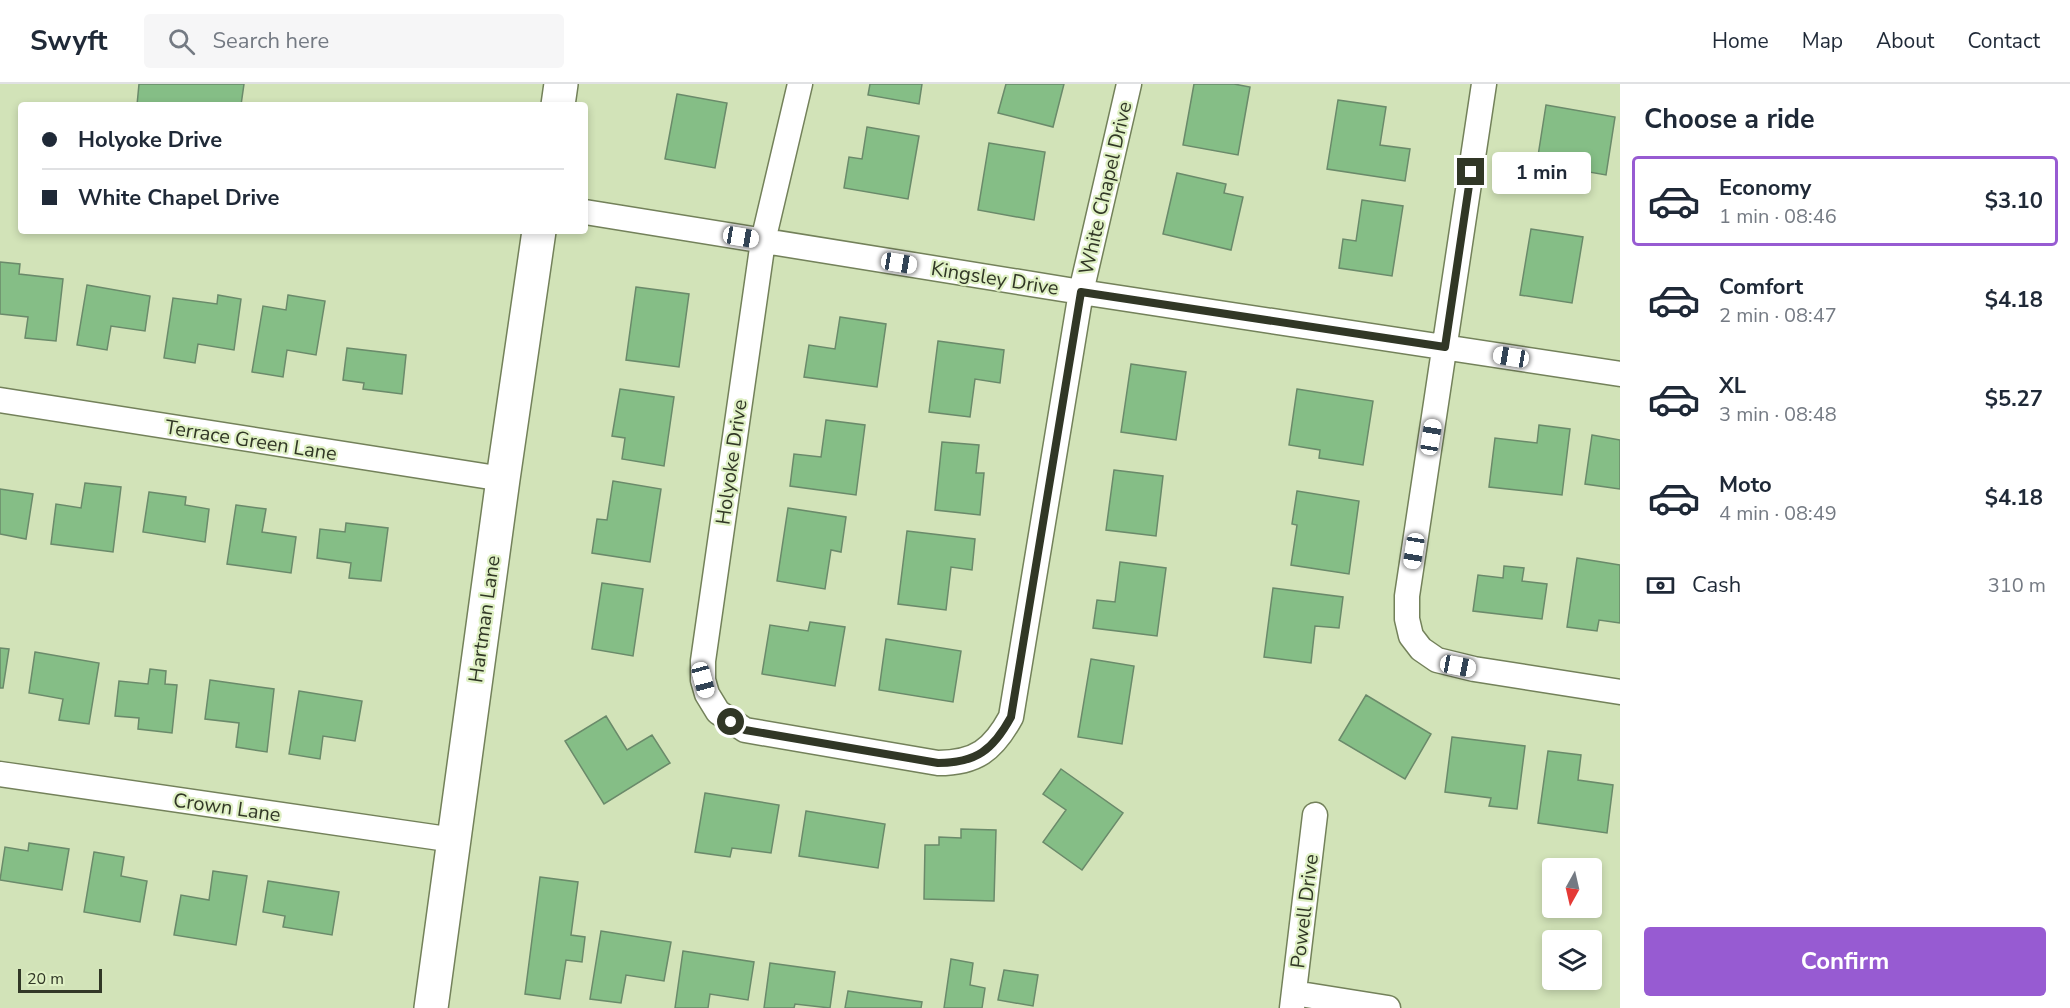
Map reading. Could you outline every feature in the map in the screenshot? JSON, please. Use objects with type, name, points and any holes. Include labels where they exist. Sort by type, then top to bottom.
[{"type":"street","points":[[558,102],[561,84]]},
{"type":"street","name":"Holyoke Drive","points":[[800,84],[763,241],[703,661],[703,680],[707,694],[718,712],[745,730],[840,747]]},
{"type":"street","name":"White Chapel Drive","points":[[840,747],[938,763],[958,763],[992,746],[1005,730],[1011,717],[1081,292],[1130,84]]},
{"type":"street","points":[[1484,84],[1407,596],[1407,619],[1412,636],[1421,649],[1437,660],[1458,666],[1620,692]]},
{"type":"street","name":"Kingsley Drive","points":[[588,212],[1081,292],[1620,374]]},
{"type":"street","name":"Hartman Lane","points":[[431,1008],[503,479],[540,234]]},
{"type":"street","name":"Terrace Green Lane","points":[[0,400],[503,479]]},
{"type":"street","name":"Crown Lane","points":[[0,774],[454,840]]},
{"type":"street","name":"Powell Drive","points":[[1293,1001],[1315,815]]},
{"type":"street","points":[[1293,1001],[1388,1008]]},
{"type":"building","points":[[139,84],[244,84],[241,102],[137,102]]},
{"type":"building","points":[[870,84],[922,84],[919,104],[868,95]]},
{"type":"building","points":[[1006,84],[1064,84],[1053,127],[998,113]]},
{"type":"building","points":[[1194,84],[1234,84],[1250,87],[1238,155],[1183,145]]},
{"type":"building","points":[[677,94],[727,103],[715,168],[665,159]]},
{"type":"building","points":[[1338,100],[1386,107],[1380,145],[1410,149],[1405,181],[1327,169]]},
{"type":"building","points":[[1546,105],[1615,117],[1606,175],[1578,170],[1576,182],[1535,175]]},
{"type":"building","points":[[867,127],[919,136],[908,199],[844,188],[849,157],[862,159]]},
{"type":"building","points":[[989,143],[1045,152],[1034,220],[978,210]]},
{"type":"building","points":[[1177,173],[1226,184],[1224,193],[1243,197],[1231,250],[1163,234]]},
{"type":"building","points":[[1362,200],[1403,206],[1392,276],[1339,268],[1343,239],[1356,241]]},
{"type":"building","points":[[1531,229],[1583,237],[1572,303],[1520,295]]},
{"type":"building","points":[[0,262],[20,264],[19,274],[63,279],[56,341],[25,338],[28,317],[0,314]]},
{"type":"building","points":[[87,285],[150,296],[145,331],[111,326],[107,350],[77,345]]},
{"type":"building","points":[[636,287],[689,294],[679,367],[626,360]]},
{"type":"building","points":[[218,295],[241,299],[234,350],[198,344],[195,363],[164,358],[173,298],[217,304]]},
{"type":"building","points":[[288,295],[325,301],[316,355],[287,350],[283,377],[252,372],[263,306],[286,310]]},
{"type":"building","points":[[840,317],[886,324],[877,387],[804,377],[809,345],[835,349]]},
{"type":"building","points":[[938,341],[1004,350],[1000,383],[975,379],[970,417],[929,412]]},
{"type":"building","points":[[347,348],[406,355],[402,394],[363,389],[364,383],[343,380]]},
{"type":"building","points":[[1131,364],[1186,372],[1176,440],[1121,432]]},
{"type":"building","points":[[620,389],[674,397],[664,466],[622,459],[625,438],[612,436]]},
{"type":"building","points":[[1297,389],[1373,401],[1363,465],[1319,458],[1320,450],[1289,445]]},
{"type":"building","points":[[826,420],[865,425],[856,495],[790,486],[794,454],[821,457]]},
{"type":"building","points":[[1539,425],[1570,429],[1562,495],[1489,487],[1495,438],[1537,443]]},
{"type":"building","points":[[1592,435],[1620,440],[1620,489],[1585,484]]},
{"type":"building","points":[[942,442],[979,445],[976,473],[984,473],[980,515],[935,510]]},
{"type":"building","points":[[1114,470],[1163,476],[1156,536],[1106,530]]},
{"type":"building","points":[[613,481],[661,489],[650,562],[592,553],[597,519],[607,520]]},
{"type":"building","points":[[85,483],[121,487],[113,552],[51,544],[56,504],[81,508]]},
{"type":"building","points":[[0,489],[33,494],[26,539],[0,534]]},
{"type":"building","points":[[1297,491],[1359,501],[1349,574],[1291,565],[1297,525],[1292,524]]},
{"type":"building","points":[[149,492],[186,497],[185,505],[209,509],[205,542],[143,532]]},
{"type":"building","points":[[236,505],[266,509],[262,532],[296,537],[291,573],[227,564]]},
{"type":"building","points":[[788,508],[846,517],[841,552],[831,550],[825,589],[777,581]]},
{"type":"building","points":[[346,523],[388,528],[381,581],[349,578],[351,563],[317,558],[320,529],[345,532]]},
{"type":"building","points":[[907,531],[975,539],[972,570],[951,567],[946,610],[898,604]]},
{"type":"building","points":[[1577,558],[1620,565],[1620,623],[1599,620],[1597,631],[1567,627]]},
{"type":"building","points":[[1120,562],[1166,568],[1157,636],[1093,628],[1097,600],[1115,602]]},
{"type":"building","points":[[1504,566],[1524,568],[1522,581],[1547,584],[1542,619],[1473,611],[1478,575],[1503,578]]},
{"type":"building","points":[[602,583],[643,589],[633,656],[592,649]]},
{"type":"building","points":[[1273,588],[1343,597],[1339,628],[1315,626],[1311,663],[1264,657]]},
{"type":"building","points":[[810,622],[845,627],[835,686],[762,674],[770,625],[808,631]]},
{"type":"building","points":[[886,639],[961,651],[953,702],[879,690]]},
{"type":"building","points":[[0,648],[9,649],[3,688],[0,688]]},
{"type":"building","points":[[35,652],[99,663],[89,724],[59,720],[63,699],[29,693]]},
{"type":"building","points":[[1091,659],[1134,666],[1122,744],[1078,737]]},
{"type":"building","points":[[150,669],[166,671],[165,684],[177,685],[172,733],[138,729],[139,718],[115,716],[119,681],[148,684]]},
{"type":"building","points":[[210,680],[274,689],[267,752],[236,747],[239,723],[205,719]]},
{"type":"building","points":[[299,691],[362,701],[355,741],[323,736],[320,759],[289,754]]},
{"type":"building","points":[[1366,695],[1431,734],[1405,779],[1339,740]]},
{"type":"building","points":[[606,716],[627,750],[652,735],[670,763],[604,804],[565,741]]},
{"type":"building","points":[[1452,737],[1525,746],[1517,809],[1489,806],[1491,798],[1445,792]]},
{"type":"building","points":[[1548,751],[1581,755],[1578,780],[1613,785],[1607,833],[1538,823]]},
{"type":"building","points":[[1061,769],[1123,813],[1082,870],[1043,842],[1066,810],[1043,794]]},
{"type":"building","points":[[705,793],[779,805],[771,853],[732,848],[730,857],[695,852]]},
{"type":"building","points":[[806,811],[885,824],[878,868],[799,856]]},
{"type":"building","points":[[961,829],[996,830],[994,901],[924,899],[925,845],[939,845],[939,837],[961,838]]},
{"type":"building","points":[[29,843],[69,849],[62,890],[0,880],[5,847],[28,851]]},
{"type":"building","points":[[94,852],[124,857],[121,876],[147,881],[140,922],[84,912]]},
{"type":"building","points":[[213,871],[247,876],[236,945],[174,935],[181,895],[209,900]]},
{"type":"building","points":[[540,877],[578,882],[571,935],[585,937],[582,962],[566,960],[560,999],[525,994]]},
{"type":"building","points":[[268,881],[339,892],[332,935],[283,927],[285,916],[263,912]]},
{"type":"building","points":[[601,931],[671,942],[664,981],[626,975],[621,1003],[590,999]]},
{"type":"building","points":[[683,951],[754,962],[748,1000],[710,994],[708,1008],[675,1008]]},
{"type":"building","points":[[951,959],[973,963],[970,985],[985,988],[982,1008],[944,1008]]},
{"type":"building","points":[[770,963],[835,972],[830,1008],[795,1004],[794,1008],[764,1008]]},
{"type":"building","points":[[1004,970],[1038,975],[1033,1006],[998,1000]]},
{"type":"building","points":[[848,991],[922,1002],[921,1008],[845,1008]]},
{"type":"route","points":[[731,722],[745,730],[938,763],[958,763],[992,746],[1005,730],[1011,717],[1081,292],[1445,347],[1471,172]]}]
